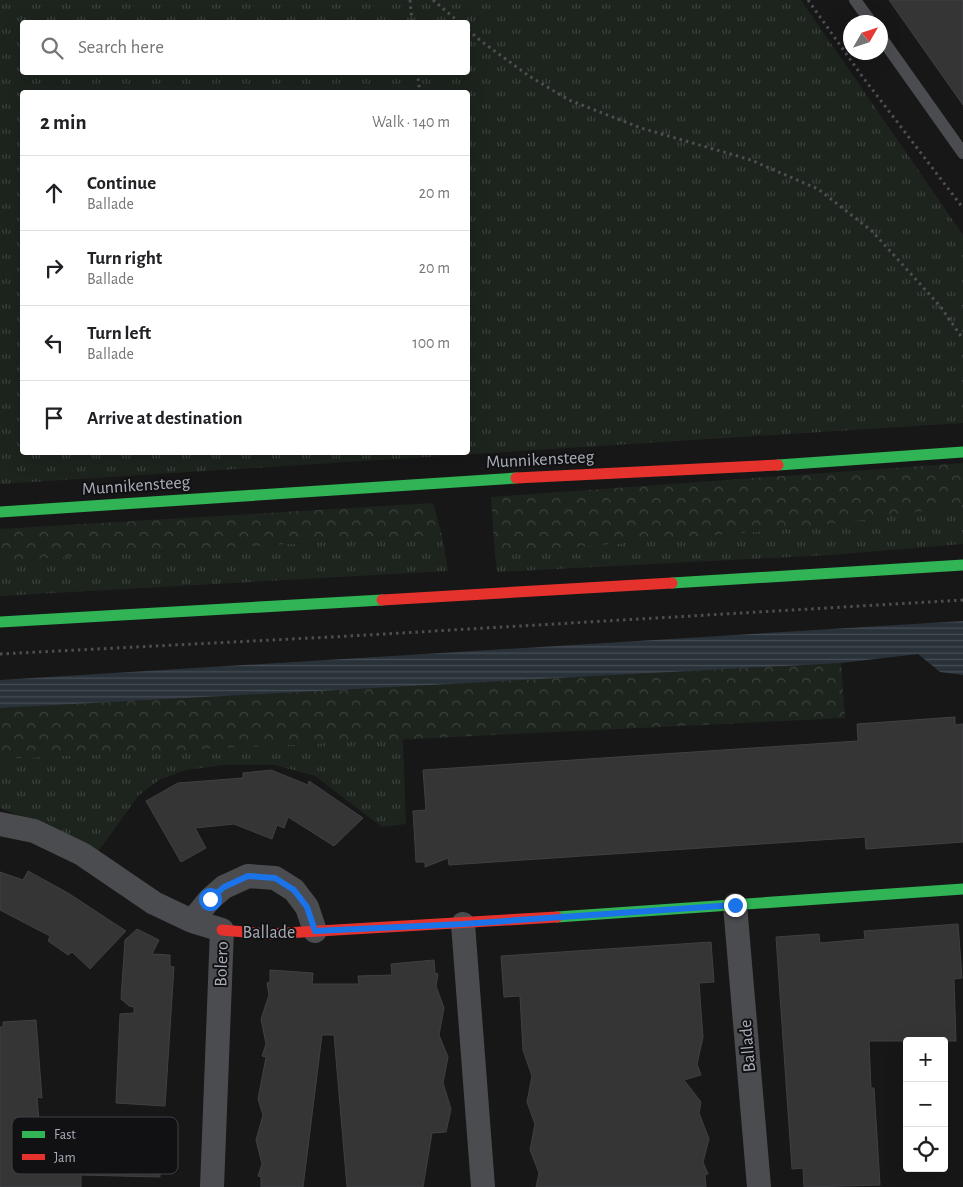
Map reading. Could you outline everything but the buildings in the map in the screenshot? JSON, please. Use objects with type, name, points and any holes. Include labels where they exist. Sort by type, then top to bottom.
[{"type":"street","name":"Munnikensteeg","points":[[0,512],[464,481],[764,466],[963,452]]},
{"type":"street","points":[[0,622],[963,565]]},
{"type":"street","name":"Bolero","points":[[0,824],[34,831],[82,854],[154,903],[192,920],[222,930],[212,1187]]},
{"type":"street","name":"Ballade","points":[[192,920],[210,899],[224,887],[248,876],[275,878],[294,890],[307,907],[315,931]]},
{"type":"street","name":"Ballade","points":[[222,930],[268,934],[463,924],[963,889]]},
{"type":"street","name":"Ballade","points":[[735,905],[759,1187]]},
{"type":"street","points":[[463,924],[482,1187]]},
{"type":"lane","points":[[855,0],[866,15]]},
{"type":"lane","points":[[888,47],[963,153]]},
{"type":"path","points":[[410,0],[412,20]]},
{"type":"path","points":[[434,0],[457,20]]},
{"type":"path","points":[[808,0],[862,76],[963,208]]},
{"type":"path","points":[[470,32],[529,76],[569,100],[641,128],[751,160],[818,189],[872,231],[940,306],[963,339]]},
{"type":"path","points":[[417,75],[420,90]]},
{"type":"path","points":[[0,654],[350,636],[963,600]]},
{"type":"green space","points":[[0,0],[801,0],[963,235],[963,423],[470,454],[470,90],[20,90],[20,455],[458,455],[0,484]]},
{"type":"green space","points":[[963,463],[963,502],[961,506],[810,527],[495,554],[491,497]]},
{"type":"green space","points":[[963,502],[963,544],[830,555],[497,572],[495,554],[810,527],[961,506]]},
{"type":"green space","points":[[433,503],[442,535],[0,561],[0,529]]},
{"type":"green space","points":[[442,535],[448,571],[0,596],[0,561]]},
{"type":"green space","points":[[841,663],[845,718],[0,759],[0,708]]},
{"type":"green space","points":[[403,739],[406,824],[382,827],[315,776],[275,765],[224,765],[186,770],[159,780],[138,796],[93,859],[48,828],[0,808],[0,759]]},
{"type":"shaded area","points":[[963,621],[963,675],[940,672],[918,654],[841,663],[0,708],[0,680]]},
{"type":"traffic: fast","points":[[778,465],[963,452]]},
{"type":"traffic: fast","points":[[0,512],[516,478]]},
{"type":"traffic: fast","points":[[672,583],[963,565]]},
{"type":"traffic: fast","points":[[0,622],[382,600]]},
{"type":"traffic: fast","points":[[557,917],[963,889]]},
{"type":"traffic: jam","points":[[516,478],[778,465]]},
{"type":"traffic: jam","points":[[382,600],[672,583]]},
{"type":"traffic: jam","points":[[222,930],[268,934],[557,917]]},
{"type":"route","points":[[210,899],[224,887],[248,876],[275,878],[294,890],[307,907],[315,931],[463,924],[735,905]]}]
